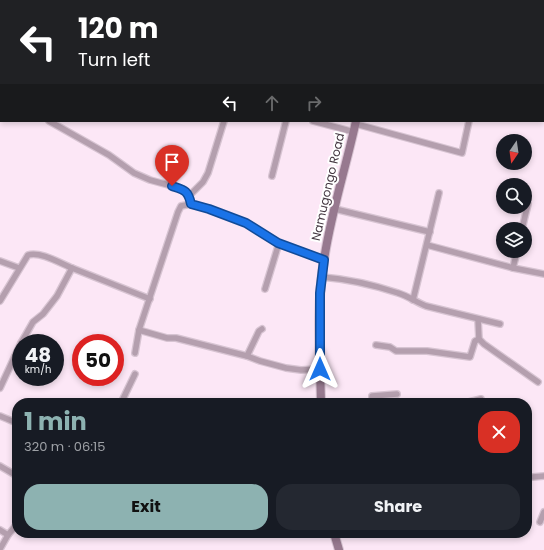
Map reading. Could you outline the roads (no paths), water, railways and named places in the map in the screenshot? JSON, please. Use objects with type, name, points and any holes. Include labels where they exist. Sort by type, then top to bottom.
[{"type":"main road","name":"Namugongo Road","points":[[321,398],[320,305],[324,260],[355,126]]},
{"type":"main road","points":[[335,538],[339,550]]},
{"type":"street","points":[[51,122],[109,156],[134,174],[183,189],[187,192],[191,204]]},
{"type":"street","points":[[189,196],[203,182],[208,173],[224,122]]},
{"type":"street","points":[[272,176],[286,122]]},
{"type":"street","points":[[321,122],[355,126],[462,153],[470,122]]},
{"type":"street","points":[[414,300],[439,193]]},
{"type":"street","points":[[135,353],[139,330],[181,206],[191,204],[209,209],[246,223],[278,243],[324,260]]},
{"type":"street","points":[[335,209],[430,232]]},
{"type":"street","points":[[265,288],[278,243]]},
{"type":"street","points":[[427,245],[513,268],[544,274]]},
{"type":"street","points":[[0,301],[19,268],[28,255],[33,253],[150,299]]},
{"type":"street","points":[[513,268],[515,258]]},
{"type":"street","points":[[0,260],[19,268]]},
{"type":"street","points":[[26,334],[33,322],[43,314],[57,296],[72,268]]},
{"type":"street","points":[[322,277],[341,279],[398,292],[426,306],[500,324]]},
{"type":"street","points":[[478,319],[479,339],[538,382]]},
{"type":"street","points":[[247,356],[258,331],[262,329]]},
{"type":"street","points":[[139,330],[167,338],[176,338],[247,356],[286,368],[301,370],[320,369]]},
{"type":"street","points":[[376,345],[390,347],[396,352],[427,351],[470,357],[476,341],[479,339]]},
{"type":"street","points":[[0,388],[12,362]]},
{"type":"street","points":[[123,398],[135,374]]},
{"type":"street","points":[[372,398],[372,396],[397,394]]},
{"type":"street","points":[[0,416],[12,421]]},
{"type":"street","points":[[0,466],[12,473]]},
{"type":"street","points":[[533,477],[544,476]]},
{"type":"street","points":[[540,522],[544,512]]},
{"type":"street","points":[[0,530],[8,535]]},
{"type":"street","points":[[0,549],[12,530]]}]
